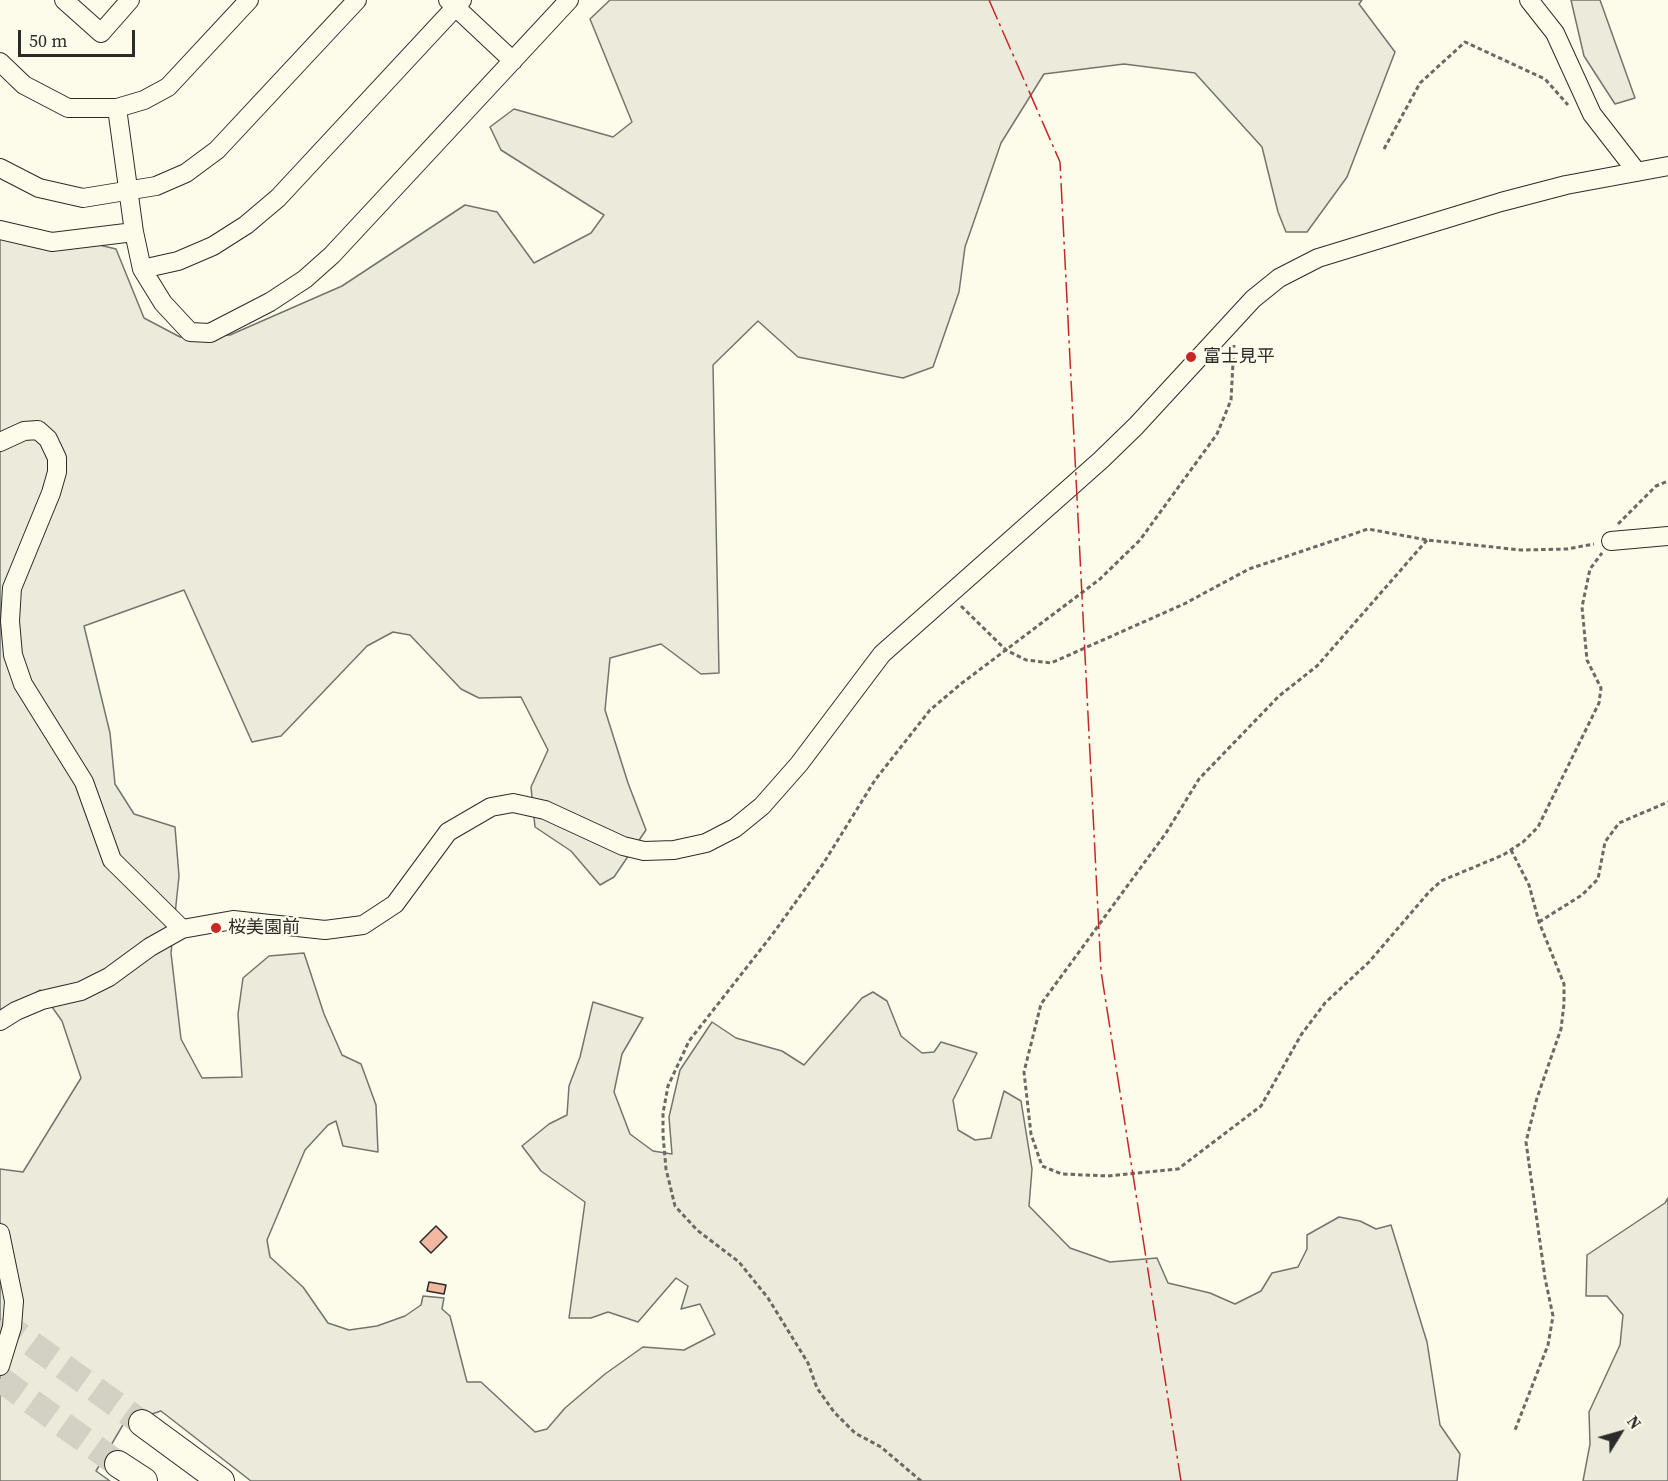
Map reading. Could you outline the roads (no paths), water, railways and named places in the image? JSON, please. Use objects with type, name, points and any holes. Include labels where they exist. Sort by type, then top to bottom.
[{"type":"highway","points":[[141,1423],[221,1481]]},
{"type":"highway","points":[[118,1464],[144,1481]]},
{"type":"street","points":[[64,0],[101,33],[130,0]]},
{"type":"street","points":[[0,62],[24,85],[68,108],[117,108],[144,100],[168,87],[249,0]]},
{"type":"street","points":[[0,168],[39,188],[83,198],[156,186],[186,173],[217,150],[357,0]]},
{"type":"street","points":[[117,108],[134,232],[142,269],[163,303],[190,332],[210,333],[270,302],[305,279],[332,255],[569,0]]},
{"type":"street","points":[[1529,0],[1555,33],[1592,114],[1637,172]]},
{"type":"street","points":[[142,269],[177,261],[213,246],[254,218],[278,198],[455,2],[513,61]]},
{"type":"street","points":[[0,1021],[42,1000],[81,991],[109,977],[150,947],[182,929],[233,920],[325,930],[363,925],[395,904],[448,831],[491,807],[513,803],[545,810],[623,846],[644,851],[674,850],[706,843],[735,828],[762,806],[799,764],[882,654],[1136,426],[1232,322],[1279,278],[1318,258],[1566,185],[1668,166]]},
{"type":"street","points":[[0,230],[52,242],[134,232]]},
{"type":"street","points":[[0,442],[24,431],[38,430],[48,439],[57,458],[57,472],[51,494],[12,588],[10,621],[13,655],[22,684],[84,782],[112,860],[182,929]]},
{"type":"street","points":[[1611,541],[1668,536]]},
{"type":"street","points":[[0,1233],[14,1301],[12,1327],[0,1366]]},
{"type":"tunnel","points":[[0,1321],[142,1423]]},
{"type":"tunnel","points":[[0,1379],[118,1464]]},
{"type":"place","name":"富士見平","points":[[1191,357]]},
{"type":"place","name":"桜美園前","points":[[216,928]]}]
